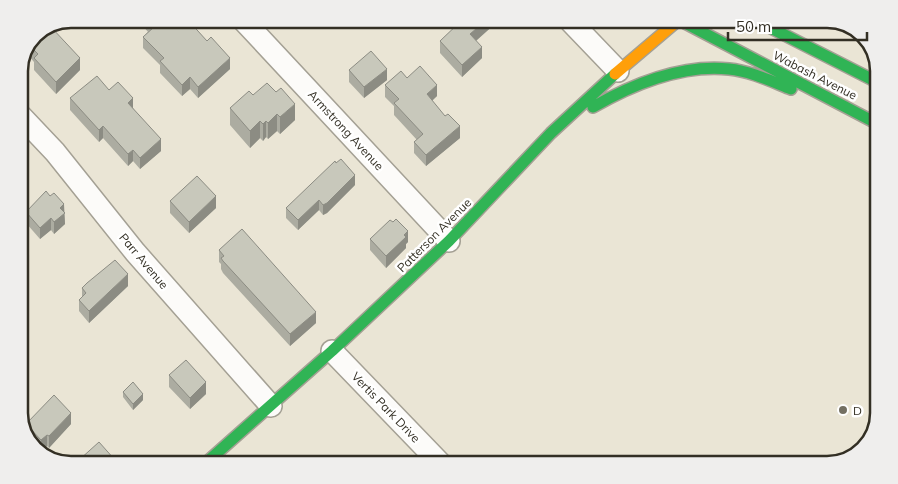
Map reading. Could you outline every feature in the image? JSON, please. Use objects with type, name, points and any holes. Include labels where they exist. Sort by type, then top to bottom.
[{"type":"main road","name":"Patterson Avenue","points":[[214,456],[332,351],[449,241],[551,133],[668,28]]},
{"type":"main road","name":"Wabash Avenue","points":[[695,28],[870,119]]},
{"type":"main road","name":"Wabash Avenue","points":[[771,28],[870,78]]},
{"type":"main road","points":[[830,45],[870,75]]},
{"type":"main road","points":[[551,133],[636,84],[684,71],[728,69],[763,78],[870,120]]},
{"type":"street","name":"Armstrong Avenue","points":[[250,28],[449,241]]},
{"type":"street","points":[[577,28],[618,71]]},
{"type":"street","name":"Parr Avenue","points":[[28,123],[56,152],[135,252],[271,406]]},
{"type":"street","name":"Vertis Park Drive","points":[[332,351],[434,456]]},
{"type":"building","points":[[153,28],[195,28],[207,41],[211,37],[230,58],[198,87],[190,77],[182,85],[160,61],[164,58],[143,37]]},
{"type":"building","points":[[454,28],[477,28],[470,34],[482,47],[462,65],[440,41]]},
{"type":"building","points":[[55,31],[80,58],[56,82],[34,58],[38,54],[34,50],[35,47],[40,40]]},
{"type":"building","points":[[371,51],[387,69],[364,87],[349,70]]},
{"type":"building","points":[[420,66],[437,85],[427,94],[445,116],[448,114],[460,126],[426,155],[414,142],[423,134],[394,103],[399,99],[385,85],[401,71],[407,78]]},
{"type":"building","points":[[97,76],[109,90],[118,82],[133,98],[128,103],[161,139],[140,158],[133,150],[128,154],[103,126],[99,130],[70,98]]},
{"type":"building","points":[[267,83],[276,92],[281,88],[295,104],[280,117],[277,114],[268,123],[266,121],[263,124],[260,121],[250,131],[230,108],[249,91],[253,95]]},
{"type":"building","points":[[341,159],[355,175],[327,203],[323,205],[319,200],[298,220],[286,208],[335,161],[336,163]]},
{"type":"building","points":[[197,176],[216,196],[189,222],[170,201]]},
{"type":"building","points":[[46,191],[50,196],[54,193],[64,204],[60,208],[65,213],[54,222],[51,218],[40,228],[28,214],[28,210]]},
{"type":"building","points":[[396,219],[408,231],[404,235],[406,237],[386,256],[370,239],[390,220],[393,222]]},
{"type":"building","points":[[242,229],[316,312],[290,334],[221,258],[224,256],[219,250]]},
{"type":"building","points":[[115,260],[128,274],[89,311],[79,300],[86,293],[82,288]]},
{"type":"building","points":[[186,360],[206,382],[190,398],[169,375]]},
{"type":"building","points":[[133,382],[143,394],[133,404],[123,392]]},
{"type":"building","points":[[54,395],[71,413],[49,436],[47,435],[41,440],[31,430],[29,421]]},
{"type":"building","points":[[99,442],[111,456],[83,456]]},
{"type":"traffic: fast","points":[[695,28],[870,120]]},
{"type":"traffic: fast","points":[[771,28],[870,78]]},
{"type":"traffic: fast","points":[[593,107],[624,91],[658,78],[675,73],[711,68],[745,72],[791,89]]},
{"type":"traffic: fast","points":[[214,456],[332,351],[449,241],[551,133],[615,74]]},
{"type":"traffic: slow","points":[[615,74],[669,28]]},
{"type":"place","name":"D","points":[[843,410]]}]
